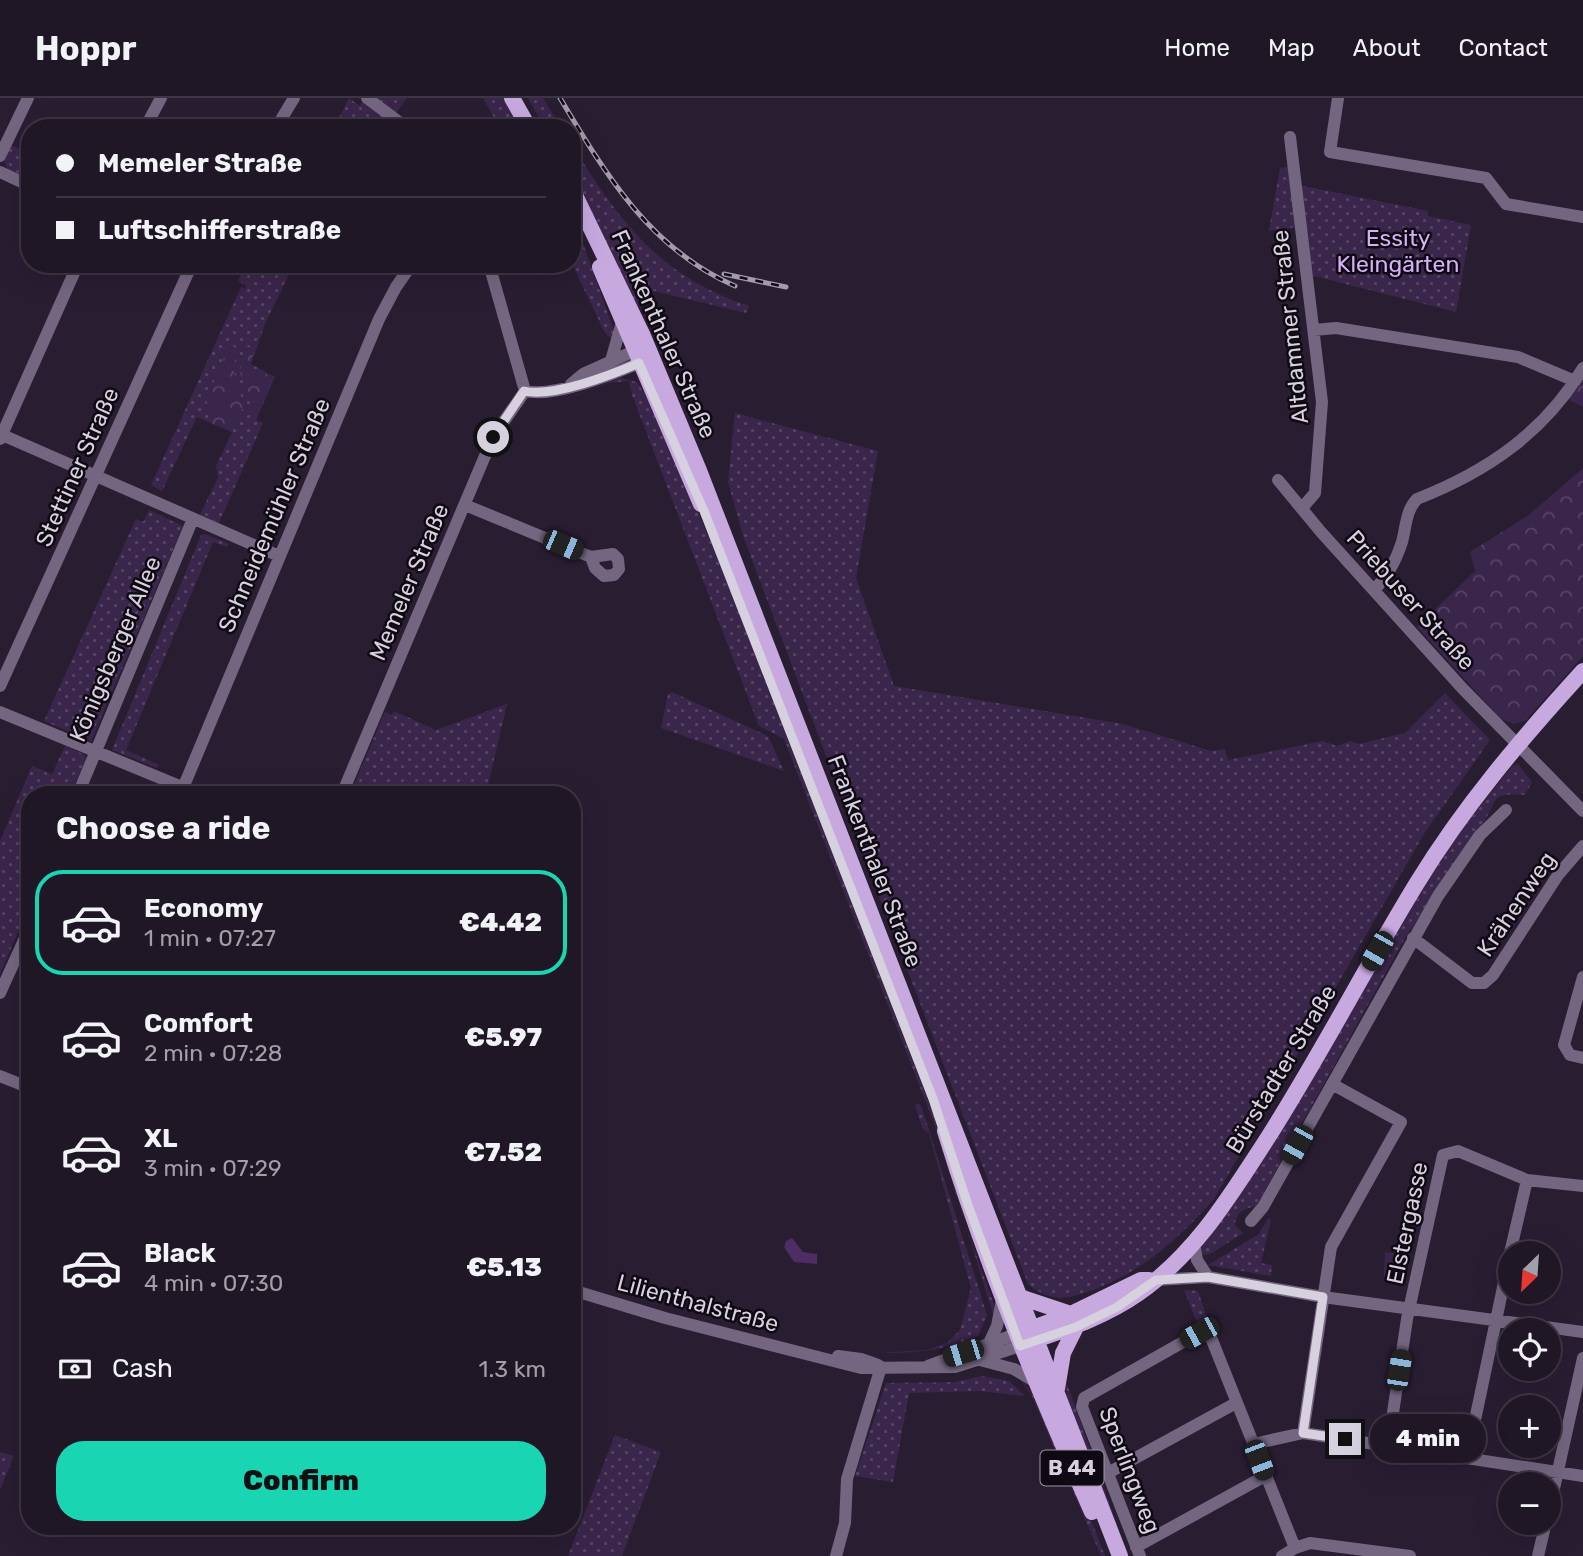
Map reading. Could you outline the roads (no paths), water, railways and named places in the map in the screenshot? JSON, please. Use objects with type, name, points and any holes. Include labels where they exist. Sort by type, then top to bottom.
[{"type":"main road","points":[[512,98],[524,119]]},
{"type":"main road","points":[[523,98],[534,119]]},
{"type":"main road","name":"Frankenthaler Straße","points":[[581,211],[704,511],[938,1112],[968,1205],[1034,1381],[1110,1556]]},
{"type":"main road","name":"Frankenthaler Straße","points":[[581,229],[622,322],[641,355],[1020,1297],[1120,1556]]},
{"type":"main road","name":"Bürstadter Straße","points":[[1018,1340],[1117,1307],[1156,1280],[1194,1243],[1221,1211],[1294,1096],[1415,886],[1457,820],[1583,671]]},
{"type":"main road","points":[[1020,1297],[1073,1320],[1063,1353],[1057,1392]]},
{"type":"street","points":[[0,156],[28,98]]},
{"type":"street","points":[[150,119],[161,98]]},
{"type":"street","points":[[281,119],[294,98]]},
{"type":"street","points":[[368,98],[395,119]]},
{"type":"street","points":[[1338,98],[1330,152],[1486,178],[1506,204],[1583,217]]},
{"type":"street","name":"Altdammer Straße","points":[[1290,137],[1322,402],[1322,437],[1315,493],[1303,507]]},
{"type":"street","points":[[2,178],[21,183]]},
{"type":"street","points":[[74,273],[1,436],[192,521],[279,556]]},
{"type":"street","name":"Stettiner Straße","points":[[0,686],[188,273]]},
{"type":"street","name":"Schneidemühler Straße","points":[[184,786],[379,319],[406,273]]},
{"type":"street","points":[[491,273],[524,391],[545,394],[571,385],[587,383],[641,355]]},
{"type":"street","points":[[611,361],[622,322]]},
{"type":"street","points":[[1314,330],[1336,328],[1518,357],[1575,382]]},
{"type":"street","points":[[571,385],[583,374],[611,361],[641,355]]},
{"type":"street","points":[[1374,590],[1387,577],[1402,540],[1410,506],[1417,499],[1461,481],[1499,459],[1530,434],[1575,382],[1583,368]]},
{"type":"street","name":"Memeler Straße","points":[[345,786],[493,437],[524,391]]},
{"type":"street","name":"Priebuser Straße","points":[[1278,480],[1303,507],[1321,533],[1517,746],[1583,811]]},
{"type":"street","points":[[465,505],[591,557]]},
{"type":"street","name":"Königsberger Allee","points":[[81,786],[192,521]]},
{"type":"street","points":[[0,712],[178,786]]},
{"type":"street","points":[[1251,1221],[1263,1206],[1413,938],[1480,835],[1506,810]]},
{"type":"street","name":"Krähenweg","points":[[1413,938],[1472,983],[1484,983],[1493,975],[1558,874],[1583,846]]},
{"type":"street","points":[[0,993],[21,947]]},
{"type":"street","points":[[1583,977],[1564,1045],[1570,1055],[1583,1058]]},
{"type":"street","points":[[0,1076],[21,1084]]},
{"type":"street","points":[[1303,1433],[1331,1247],[1401,1122],[1332,1084]]},
{"type":"street","name":"Elstergasse","points":[[1388,1446],[1409,1308],[1443,1155],[1458,1151],[1527,1180],[1583,1186]]},
{"type":"street","points":[[1513,1241],[1527,1180]]},
{"type":"street","points":[[1194,1243],[1197,1260],[1208,1277]]},
{"type":"street","points":[[1176,1261],[1208,1277]]},
{"type":"street","points":[[1156,1280],[1208,1277],[1323,1297],[1583,1332]]},
{"type":"street","name":"Lilienthalstraße","points":[[581,1293],[665,1318],[861,1368],[955,1367],[980,1360],[1018,1340]]},
{"type":"street","points":[[989,1343],[997,1326],[1003,1298]]},
{"type":"street","points":[[1467,1458],[1498,1304]]},
{"type":"street","name":"Sperlingweg","points":[[1138,1551],[1083,1407],[1084,1398],[1199,1333],[1207,1333],[1236,1403]]},
{"type":"street","name":"Lilienthalstraße","points":[[928,1366],[989,1343],[1018,1340]]},
{"type":"street","points":[[1253,1444],[1303,1433],[1558,1472],[1583,1358]]},
{"type":"street","points":[[980,1360],[1014,1369],[1034,1381]]},
{"type":"street","points":[[836,1556],[844,1531],[847,1479],[881,1367]]},
{"type":"street","points":[[1108,1473],[1236,1403],[1295,1548]]},
{"type":"street","points":[[1561,1472],[1583,1476]]},
{"type":"street","points":[[1138,1551],[1265,1476]]},
{"type":"street","points":[[1538,1556],[1543,1535]]},
{"type":"street","points":[[1282,1556],[1310,1543],[1360,1552],[1410,1556]]},
{"type":"railway","points":[[560,98],[573,119]]},
{"type":"railway","points":[[581,132],[613,182],[654,231],[678,252],[735,286]]},
{"type":"railway","points":[[724,274],[786,287]]},
{"type":"park label","name":"Essity Kleingärten","points":[[1398,251]]}]
